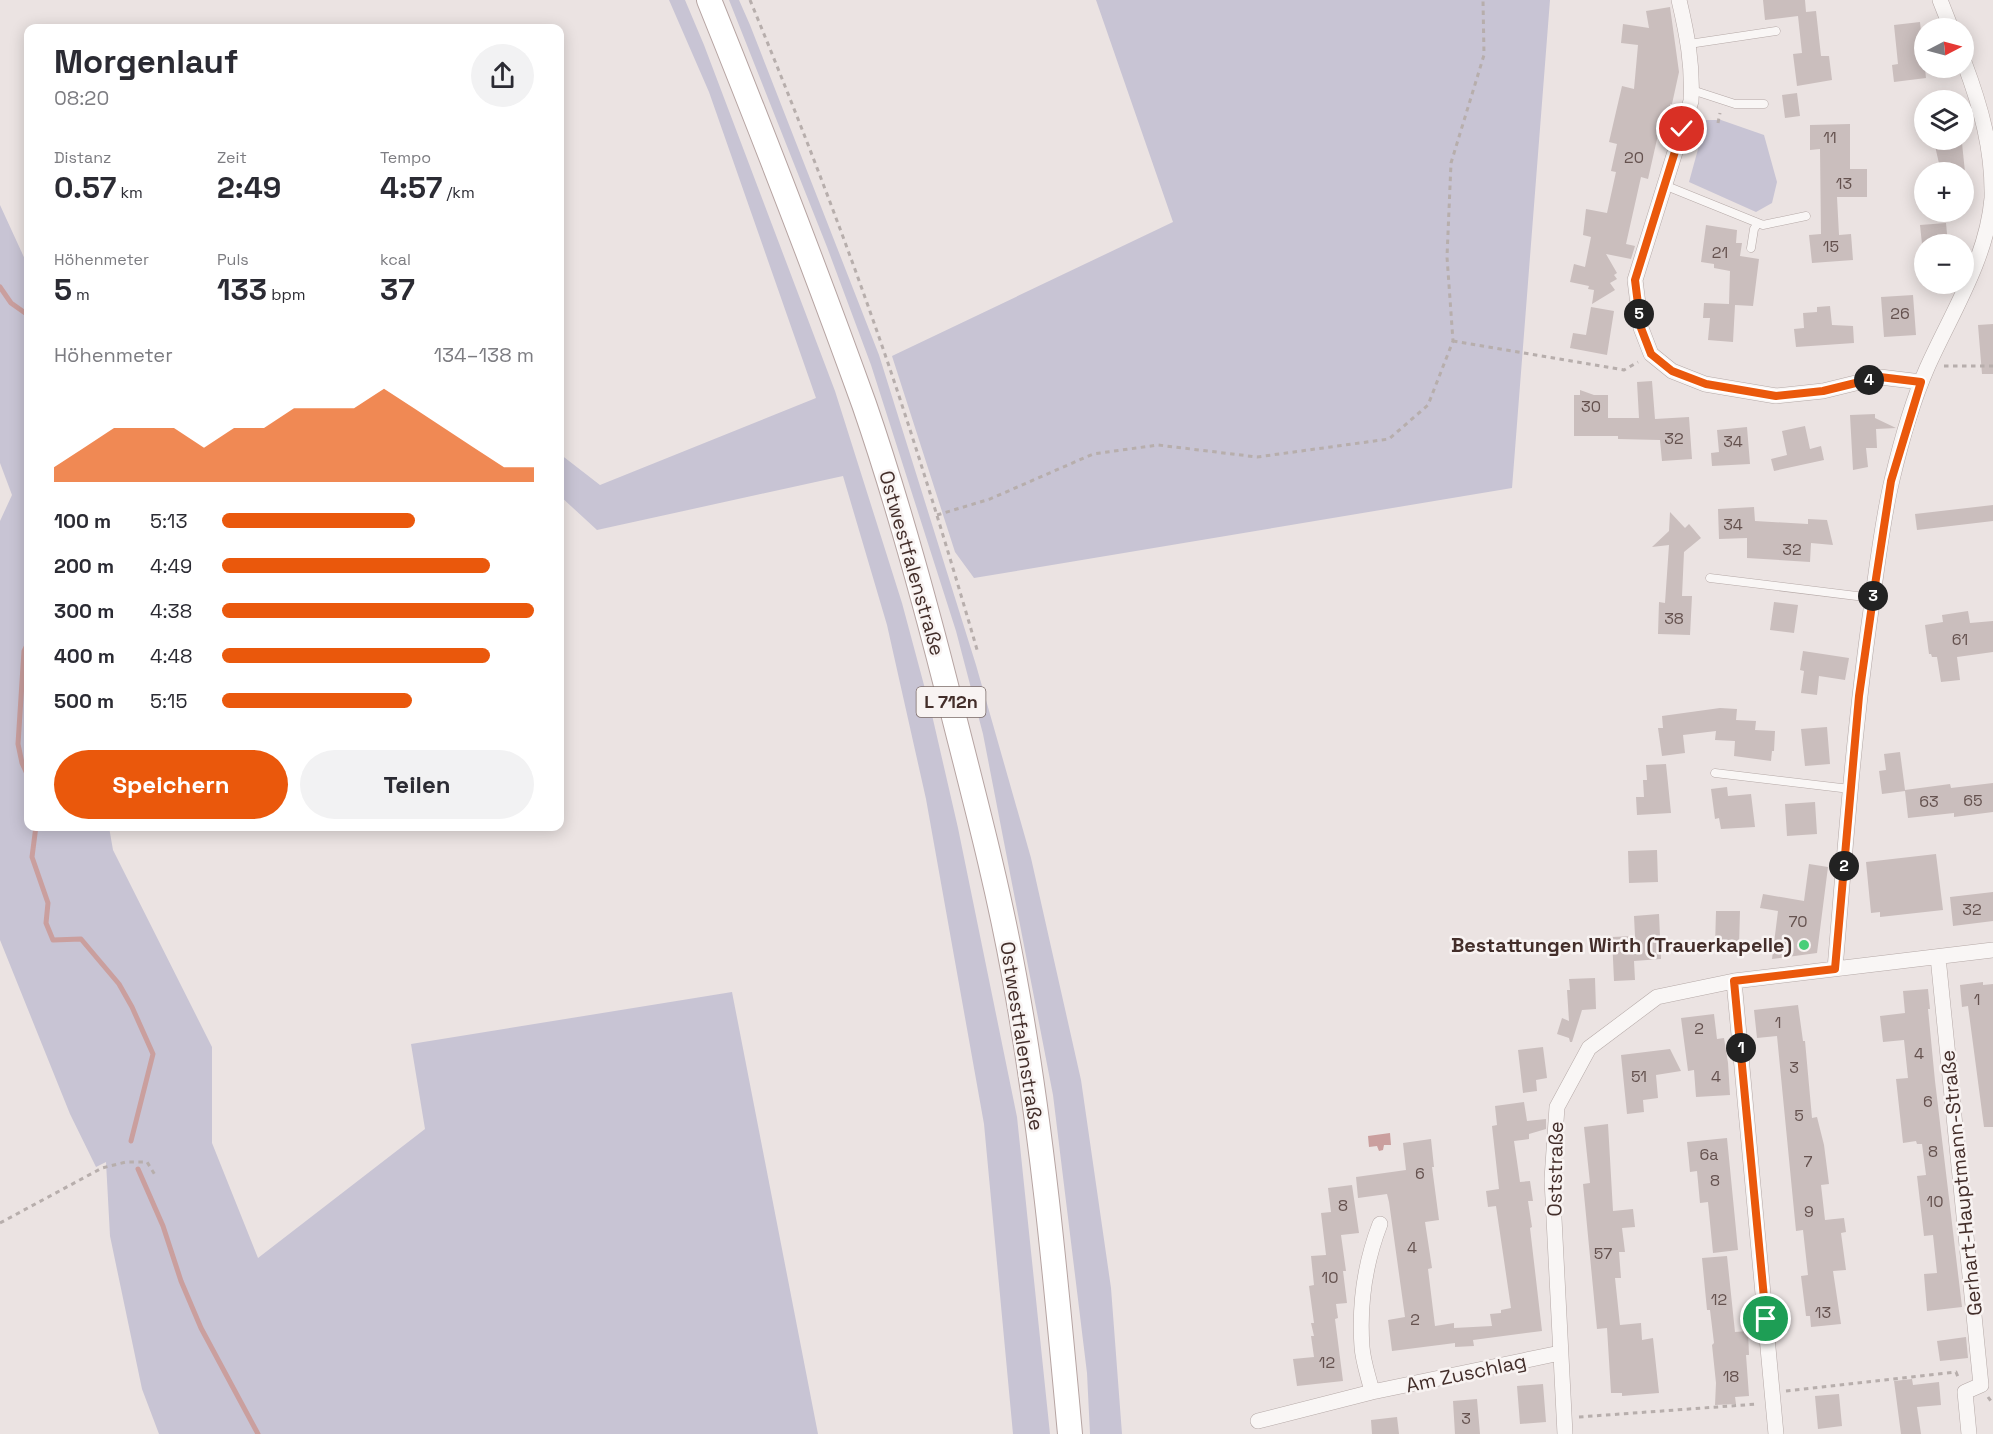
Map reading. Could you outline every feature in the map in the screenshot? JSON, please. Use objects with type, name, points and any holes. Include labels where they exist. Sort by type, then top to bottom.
[{"type":"main road","name":"Ostwestfalenstraße","points":[[709,0],[784,188],[865,408],[930,620],[986,840],[1014,976],[1034,1104],[1056,1282],[1070,1434]]},
{"type":"street","points":[[1679,0],[1693,75],[1691,101],[1635,280],[1641,328],[1651,354],[1672,371],[1706,384],[1776,396],[1823,391],[1880,377],[1921,382]]},
{"type":"street","points":[[1940,0],[1947,18]]},
{"type":"street","points":[[1835,969],[1859,696],[1891,481],[1921,382],[1976,264],[1986,231],[1992,199],[1993,166],[1989,139],[1982,109],[1970,78]]},
{"type":"street","name":"Oststraße","points":[[1565,1434],[1552,1179],[1557,1107],[1589,1048],[1657,997],[1734,981],[1993,950]]},
{"type":"street","name":"Gerhart-Hauptmann-Straße","points":[[1938,957],[1981,1385],[1965,1392],[1970,1434]]},
{"type":"street","points":[[1734,981],[1776,1434]]},
{"type":"street","points":[[1372,1392],[1362,1349],[1362,1304],[1370,1250],[1380,1224]]},
{"type":"street","name":"Am Zuschlag","points":[[1258,1421],[1372,1392],[1560,1353]]},
{"type":"lane","points":[[1689,44],[1776,31]]},
{"type":"lane","points":[[1692,90],[1735,104],[1764,104]]},
{"type":"lane","points":[[1664,185],[1763,225],[1806,216]]},
{"type":"lane","points":[[1751,248],[1754,229],[1758,223]]},
{"type":"lane","points":[[1710,578],[1873,598]]},
{"type":"lane","points":[[1715,773],[1850,789]]},
{"type":"path","points":[[750,0],[796,112],[889,366],[978,653]]},
{"type":"path","points":[[937,515],[990,499],[1093,454],[1158,445],[1257,457],[1389,439],[1428,405],[1453,341],[1447,257],[1451,163],[1484,55],[1483,0]]},
{"type":"path","points":[[1453,341],[1624,370],[1651,354]]},
{"type":"path","points":[[1928,366],[1993,366]]},
{"type":"path","points":[[0,1223],[102,1168],[126,1162],[147,1162],[155,1175]]},
{"type":"shaded area","points":[[669,0],[685,0],[835,391],[902,603],[932,715],[958,828],[1017,1117],[1050,1434],[1013,1434],[984,1124],[926,799],[887,625],[843,476],[597,530],[564,500],[564,457],[600,485],[816,398],[709,92]]},
{"type":"shaded area","points":[[729,0],[739,0],[750,25],[879,355],[976,665],[1031,858],[1081,1080],[1111,1288],[1122,1434],[1090,1434],[1087,1373],[1053,1095],[983,734],[956,631],[871,365]]},
{"type":"shaded area","points":[[1096,0],[1550,0],[1512,488],[974,578],[955,552],[892,356],[1173,222]]},
{"type":"shaded area","points":[[1706,120],[1721,120],[1764,135],[1777,182],[1772,203],[1756,212],[1689,182]]},
{"type":"shaded area","points":[[0,205],[24,257],[24,831],[110,831],[113,850],[212,1047],[212,1143],[258,1258],[425,1129],[411,1044],[732,992],[818,1434],[159,1434],[142,1389],[110,1236],[106,1162],[96,1167],[70,1114],[0,940],[0,521],[12,495],[0,463]]},
{"type":"shaded area","points":[[1390,1133],[1391,1145],[1384,1145],[1383,1150],[1379,1151],[1377,1146],[1369,1147],[1368,1136]]},
{"type":"building","points":[[1763,0],[1805,0],[1806,12],[1816,11],[1821,56],[1829,56],[1832,80],[1797,86],[1793,54],[1802,53],[1798,16],[1765,20]]},
{"type":"building","points":[[1670,7],[1679,72],[1672,104],[1670,104],[1672,117],[1669,128],[1660,126],[1648,179],[1641,177],[1626,244],[1635,246],[1631,259],[1606,254],[1617,273],[1614,275],[1617,279],[1610,283],[1615,290],[1592,304],[1594,290],[1588,289],[1589,286],[1570,282],[1574,264],[1585,267],[1591,237],[1583,235],[1586,209],[1607,213],[1616,172],[1611,171],[1617,144],[1609,142],[1622,86],[1634,89],[1638,45],[1621,43],[1623,24],[1649,28],[1646,11]]},
{"type":"building","points":[[1914,23],[1914,78],[1926,78],[1894,82],[1892,65],[1898,64],[1894,25]]},
{"type":"building","points":[[1797,93],[1800,116],[1785,118],[1782,95]]},
{"type":"building","points":[[1850,124],[1850,169],[1867,169],[1867,197],[1837,197],[1839,235],[1851,234],[1853,260],[1812,263],[1809,235],[1821,234],[1820,149],[1810,150],[1810,125]]},
{"type":"building","points":[[1936,150],[1963,150],[1964,162],[1939,162]]},
{"type":"building","points":[[1946,223],[1947,234],[1921,234],[1920,225]]},
{"type":"building","points":[[1706,225],[1737,230],[1736,243],[1742,243],[1740,256],[1759,259],[1753,306],[1735,305],[1733,342],[1708,340],[1710,318],[1703,318],[1704,303],[1729,304],[1730,271],[1714,268],[1714,264],[1701,262]]},
{"type":"building","points":[[1913,295],[1916,335],[1884,337],[1881,297]]},
{"type":"building","points":[[1830,306],[1832,325],[1853,326],[1854,343],[1796,347],[1794,329],[1804,328],[1803,313],[1817,312],[1817,307]]},
{"type":"building","points":[[1591,307],[1614,311],[1607,355],[1570,348],[1573,333],[1586,335]]},
{"type":"building","points":[[1993,324],[1993,374],[1982,374],[1978,325]]},
{"type":"building","points":[[1652,381],[1655,419],[1689,417],[1692,459],[1662,461],[1660,440],[1618,439],[1618,436],[1574,436],[1574,395],[1580,395],[1580,390],[1594,395],[1608,395],[1608,418],[1639,418],[1637,382]]},
{"type":"building","points":[[1875,414],[1875,418],[1896,428],[1876,429],[1877,448],[1866,448],[1868,467],[1853,470],[1850,415]]},
{"type":"building","points":[[1805,426],[1810,449],[1821,446],[1824,460],[1774,471],[1771,459],[1787,455],[1782,431]]},
{"type":"building","points":[[1747,427],[1750,464],[1712,466],[1711,453],[1719,452],[1717,430]]},
{"type":"building","points":[[1993,505],[1993,521],[1917,530],[1915,514]]},
{"type":"building","points":[[1754,507],[1755,521],[1808,524],[1808,519],[1827,520],[1833,545],[1811,543],[1810,562],[1747,558],[1747,538],[1719,539],[1718,509]]},
{"type":"building","points":[[1670,512],[1685,528],[1689,524],[1701,538],[1684,552],[1682,596],[1692,596],[1690,635],[1658,634],[1659,602],[1665,603],[1669,545],[1652,547],[1669,531]]},
{"type":"building","points":[[1774,602],[1798,605],[1794,633],[1770,630]]},
{"type":"building","points":[[1968,611],[1970,623],[1993,621],[1993,652],[1957,657],[1960,680],[1941,682],[1937,657],[1929,654],[1925,625],[1943,622],[1942,615]]},
{"type":"building","points":[[1803,651],[1849,658],[1845,680],[1819,676],[1817,695],[1801,693],[1804,671],[1800,670]]},
{"type":"building","points":[[1720,708],[1737,709],[1736,720],[1756,721],[1755,730],[1775,731],[1771,761],[1734,756],[1735,741],[1715,740],[1716,731],[1683,735],[1685,753],[1662,756],[1658,728],[1663,728],[1662,716]]},
{"type":"building","points":[[1827,727],[1830,764],[1805,766],[1801,729]]},
{"type":"building","points":[[1900,752],[1905,790],[1950,784],[1951,788],[1993,783],[1993,812],[1954,817],[1954,813],[1908,818],[1905,791],[1882,794],[1879,771],[1886,770],[1884,754]]},
{"type":"building","points":[[1666,764],[1671,813],[1637,815],[1636,797],[1644,797],[1643,780],[1647,780],[1646,765]]},
{"type":"building","points":[[1727,787],[1728,796],[1751,794],[1755,827],[1721,829],[1719,818],[1715,819],[1711,789]]},
{"type":"building","points":[[1815,802],[1817,834],[1787,836],[1785,804]]},
{"type":"building","points":[[1657,850],[1658,882],[1629,883],[1628,851]]},
{"type":"building","points":[[1936,854],[1943,910],[1880,917],[1880,912],[1871,913],[1866,862]]},
{"type":"building","points":[[1809,864],[1828,867],[1817,953],[1772,959],[1778,911],[1760,908],[1763,894],[1804,901]]},
{"type":"building","points":[[1993,892],[1993,921],[1953,926],[1950,897]]},
{"type":"building","points":[[1716,911],[1740,911],[1739,947],[1715,946]]},
{"type":"building","points":[[1659,914],[1661,959],[1634,961],[1635,980],[1614,981],[1612,937],[1635,936],[1634,916]]},
{"type":"building","points":[[1595,978],[1596,1009],[1582,1010],[1572,1042],[1570,1042],[1569,1038],[1557,1034],[1562,1018],[1569,1021],[1567,990],[1570,990],[1569,979]]},
{"type":"building","points":[[1983,982],[1983,985],[1993,984],[1993,1127],[1984,1127],[1968,1006],[1962,1007],[1960,985]]},
{"type":"building","points":[[1928,989],[1935,1081],[1962,1307],[1927,1311],[1924,1274],[1937,1273],[1933,1235],[1924,1236],[1917,1176],[1926,1175],[1922,1144],[1917,1144],[1916,1141],[1903,1143],[1896,1079],[1908,1078],[1904,1040],[1883,1042],[1880,1016],[1905,1013],[1903,991]]},
{"type":"building","points":[[1798,1005],[1803,1041],[1805,1041],[1812,1118],[1817,1117],[1824,1145],[1829,1184],[1821,1185],[1825,1220],[1844,1218],[1846,1232],[1841,1233],[1846,1270],[1833,1271],[1841,1324],[1811,1327],[1810,1316],[1806,1316],[1801,1276],[1808,1275],[1803,1230],[1796,1231],[1777,1036],[1757,1038],[1754,1010]]},
{"type":"building","points":[[1714,1014],[1717,1039],[1724,1038],[1730,1095],[1696,1097],[1694,1070],[1688,1071],[1681,1018]]},
{"type":"building","points":[[1543,1047],[1547,1078],[1536,1080],[1537,1091],[1523,1093],[1518,1050]]},
{"type":"building","points":[[1670,1049],[1681,1071],[1656,1075],[1658,1098],[1643,1100],[1644,1112],[1627,1114],[1621,1055]]},
{"type":"building","points":[[1524,1102],[1527,1121],[1546,1119],[1546,1129],[1529,1134],[1529,1139],[1514,1141],[1520,1182],[1530,1181],[1533,1201],[1528,1201],[1542,1331],[1473,1340],[1474,1346],[1455,1347],[1455,1343],[1392,1351],[1388,1320],[1405,1317],[1389,1202],[1387,1194],[1358,1198],[1356,1177],[1406,1170],[1403,1143],[1431,1139],[1439,1220],[1425,1222],[1432,1268],[1428,1269],[1435,1326],[1454,1323],[1454,1328],[1492,1326],[1490,1314],[1501,1313],[1501,1310],[1511,1308],[1496,1206],[1488,1207],[1486,1191],[1499,1189],[1492,1126],[1497,1125],[1495,1106]]},
{"type":"building","points":[[1608,1124],[1613,1211],[1633,1209],[1635,1227],[1622,1228],[1625,1252],[1619,1252],[1621,1278],[1615,1278],[1620,1325],[1641,1323],[1642,1340],[1653,1338],[1659,1393],[1622,1396],[1622,1393],[1611,1393],[1607,1328],[1597,1329],[1583,1184],[1590,1183],[1584,1127]]},
{"type":"building","points":[[1727,1138],[1738,1250],[1713,1253],[1708,1202],[1700,1203],[1697,1171],[1690,1172],[1687,1142]]},
{"type":"building","points":[[1352,1185],[1359,1233],[1341,1235],[1346,1271],[1343,1271],[1347,1303],[1336,1304],[1338,1318],[1335,1319],[1343,1381],[1297,1386],[1293,1359],[1314,1357],[1311,1336],[1314,1336],[1311,1323],[1314,1323],[1309,1286],[1314,1285],[1311,1256],[1326,1255],[1321,1213],[1331,1212],[1328,1188]]},
{"type":"building","points":[[1727,1256],[1735,1332],[1748,1331],[1749,1355],[1746,1355],[1749,1396],[1735,1397],[1736,1404],[1715,1405],[1716,1383],[1712,1345],[1714,1343],[1710,1310],[1707,1310],[1702,1258]]},
{"type":"building","points":[[1966,1337],[1968,1358],[1940,1361],[1937,1341]]},
{"type":"building","points":[[1912,1379],[1913,1385],[1939,1382],[1941,1405],[1917,1407],[1921,1434],[1901,1434],[1894,1381]]},
{"type":"building","points":[[1543,1384],[1546,1422],[1520,1424],[1517,1386]]},
{"type":"building","points":[[1839,1394],[1842,1426],[1818,1429],[1815,1396]]},
{"type":"building","points":[[1477,1399],[1480,1434],[1455,1434],[1453,1401]]},
{"type":"building","points":[[1397,1417],[1399,1434],[1372,1434],[1371,1420]]},
{"type":"waterway","points":[[0,287],[11,303],[24,312]]},
{"type":"waterway","points":[[24,651],[18,744],[24,767]]},
{"type":"waterway","points":[[35,831],[32,857],[48,903],[46,923],[53,940],[81,939],[119,984],[153,1054],[131,1141]]},
{"type":"waterway","points":[[138,1169],[163,1226],[181,1281],[201,1328],[258,1434]]},
{"type":"place","name":"Bestattungen Wirth (Trauerkapelle)","points":[[1804,945]]},
{"type":"route","points":[[1682,129],[1635,280],[1641,328],[1651,354],[1672,371],[1706,384],[1776,396],[1823,391],[1880,377],[1921,382],[1891,481],[1873,598],[1859,696],[1835,969],[1734,981],[1766,1319]]}]
